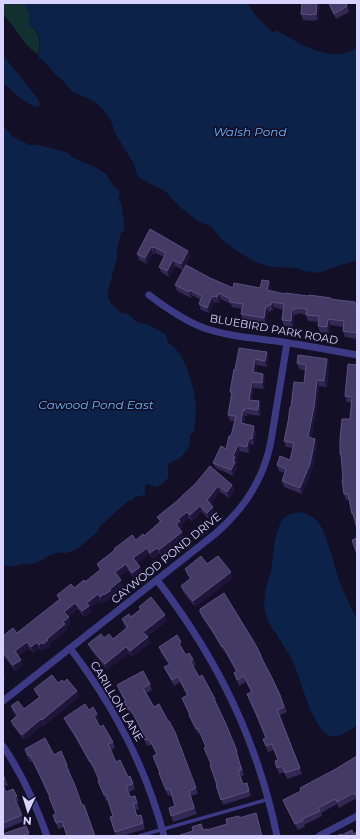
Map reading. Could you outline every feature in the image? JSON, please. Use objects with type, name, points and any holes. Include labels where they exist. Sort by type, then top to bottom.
[{"type":"street","name":"BLUEBIRD PARK ROAD","points":[[149,295],[171,311],[203,328],[229,335],[318,347],[357,355]]},
{"type":"street","name":"CAYWOOD POND DRIVE","points":[[3,701],[215,534],[238,511],[254,488],[263,470],[270,449],[287,343]]},
{"type":"street","points":[[157,580],[178,607],[204,647],[238,712],[261,774],[277,836]]},
{"type":"street","name":"CARILLON LANE","points":[[70,648],[97,685],[126,736],[149,788],[163,833]]},
{"type":"street","points":[[3,746],[26,784],[47,836]]},
{"type":"street","points":[[319,836],[357,816]]},
{"type":"lane","points":[[139,836],[163,833],[268,799]]},
{"type":"green space","points":[[3,3],[25,3],[30,15],[29,22],[32,28],[35,29],[38,38],[38,54],[28,46],[3,15]]},
{"type":"water","name":"Walsh Pond","points":[[25,3],[247,3],[257,17],[273,33],[277,30],[305,46],[328,53],[339,54],[349,52],[357,47],[357,260],[318,273],[304,271],[297,268],[274,267],[255,262],[223,241],[211,226],[201,223],[181,208],[165,191],[143,180],[138,176],[134,164],[115,133],[111,121],[102,108],[93,101],[74,93],[45,62],[39,58],[38,54],[40,46],[38,35],[33,27],[29,26],[30,16]]},
{"type":"water","points":[[3,55],[38,99],[40,104],[39,107],[25,101],[3,83]]},
{"type":"water","name":"Cawood Pond East","points":[[3,125],[12,136],[19,140],[30,145],[38,145],[68,153],[72,157],[95,167],[106,174],[115,188],[119,190],[120,193],[118,197],[122,207],[124,230],[121,233],[117,258],[108,291],[108,298],[121,313],[129,315],[137,322],[146,324],[166,334],[168,343],[174,347],[179,354],[188,371],[194,391],[196,407],[194,432],[190,435],[189,447],[182,456],[168,464],[168,478],[162,484],[155,487],[148,484],[145,485],[145,494],[139,497],[136,496],[132,500],[128,501],[98,528],[99,531],[77,549],[66,553],[60,553],[59,551],[33,564],[22,564],[12,567],[3,565]]},
{"type":"water","points":[[303,512],[315,519],[324,532],[341,585],[357,619],[357,725],[344,734],[333,737],[323,731],[317,723],[307,701],[295,666],[277,634],[273,630],[264,607],[265,592],[271,572],[274,545],[280,524],[287,516]]},
{"type":"building","points":[[302,3],[317,3],[316,15],[301,14]]},
{"type":"building","points":[[329,3],[346,3],[347,6],[334,14]]},
{"type":"building","points":[[150,229],[188,251],[181,264],[173,260],[167,271],[159,267],[166,253],[154,247],[151,247],[145,258],[137,254]]},
{"type":"building","points":[[186,265],[233,288],[234,283],[260,288],[262,280],[269,281],[267,290],[285,294],[309,295],[355,302],[355,305],[357,306],[357,333],[343,331],[344,321],[328,319],[327,327],[318,326],[319,316],[306,315],[307,309],[292,309],[291,321],[282,320],[284,304],[272,302],[271,305],[266,306],[264,318],[241,314],[243,304],[230,302],[230,299],[219,293],[217,297],[212,296],[207,308],[199,304],[202,296],[190,290],[189,292],[175,285]]},
{"type":"building","points":[[239,348],[267,352],[265,361],[255,359],[253,372],[263,374],[262,383],[252,382],[249,400],[259,401],[258,410],[245,408],[245,411],[243,410],[241,423],[254,426],[252,439],[249,438],[247,447],[238,445],[233,456],[235,457],[233,462],[235,462],[231,470],[213,463],[221,446],[226,449],[236,416],[228,415],[232,392],[230,392]]},
{"type":"building","points":[[298,355],[327,359],[324,381],[317,380],[314,407],[308,437],[315,439],[310,464],[300,488],[282,481],[286,469],[277,465],[280,456],[290,460],[294,443],[284,441],[291,407],[294,382],[304,383],[306,365],[297,363]]},
{"type":"building","points":[[348,364],[357,365],[357,529],[348,494],[344,494],[340,454],[342,419],[350,419],[352,397],[345,396]]},
{"type":"building","points":[[210,466],[232,485],[227,492],[218,486],[207,500],[213,507],[207,513],[200,506],[190,515],[187,512],[178,519],[180,521],[176,524],[182,532],[159,550],[157,548],[150,553],[147,548],[133,558],[140,567],[132,573],[126,564],[115,572],[121,580],[104,595],[100,597],[98,594],[87,603],[89,606],[82,611],[75,603],[64,612],[69,617],[63,622],[65,624],[43,644],[42,642],[39,645],[37,642],[31,647],[27,642],[15,651],[21,660],[13,665],[3,652],[3,636],[13,628],[17,633],[60,599],[57,595],[71,584],[74,588],[84,580],[85,582],[101,569],[97,564],[132,535],[136,540],[143,534],[144,536],[161,521],[157,517],[196,483]]},
{"type":"building","points":[[357,538],[357,554],[352,540]]},
{"type":"building","points":[[201,556],[207,564],[218,556],[231,572],[193,601],[181,586],[191,578],[185,569]]},
{"type":"building","points":[[224,593],[254,642],[280,695],[284,707],[277,710],[300,768],[285,773],[282,766],[277,768],[275,761],[278,760],[272,744],[266,746],[263,739],[266,738],[247,694],[252,692],[244,676],[237,680],[234,673],[237,671],[223,646],[222,647],[200,612],[200,609]]},
{"type":"building","points":[[151,597],[165,615],[143,632],[148,637],[130,651],[126,647],[105,664],[88,644],[101,634],[104,638],[109,634],[113,639],[128,627],[122,619],[129,614],[131,617],[141,609],[139,607]]},
{"type":"building","points":[[177,635],[181,642],[179,644],[186,655],[189,653],[193,659],[190,661],[199,677],[202,675],[215,699],[237,751],[236,752],[242,770],[238,771],[243,784],[247,783],[249,791],[221,800],[210,765],[211,764],[204,748],[206,747],[182,698],[188,695],[178,676],[172,680],[164,667],[170,664],[159,647]]},
{"type":"building","points":[[143,671],[150,684],[143,688],[154,707],[159,704],[175,732],[196,788],[189,791],[194,808],[171,816],[169,808],[175,806],[170,789],[166,790],[153,756],[157,754],[149,739],[145,740],[130,708],[128,709],[124,702],[126,701],[117,685]]},
{"type":"building","points":[[52,675],[58,683],[62,680],[64,682],[67,679],[77,691],[22,735],[11,721],[18,715],[11,706],[18,701],[24,709],[40,697],[34,689]]},
{"type":"building","points":[[85,704],[89,710],[93,707],[97,714],[94,716],[100,727],[103,725],[113,742],[108,744],[116,762],[120,760],[128,777],[130,776],[133,784],[126,786],[130,797],[135,796],[137,803],[133,804],[137,816],[141,815],[143,823],[115,832],[110,817],[113,816],[106,794],[104,795],[91,761],[90,762],[64,718]]},
{"type":"building","points":[[45,738],[54,755],[61,751],[82,805],[84,805],[95,836],[67,836],[62,821],[56,823],[53,815],[56,814],[50,797],[30,755],[28,756],[25,749]]},
{"type":"building","points":[[357,756],[357,794],[355,795],[353,793],[337,802],[335,799],[318,808],[320,811],[302,819],[303,821],[295,824],[283,800],[301,791],[300,788]]},
{"type":"building","points":[[3,785],[6,792],[13,789],[17,796],[14,797],[22,815],[3,823]]},
{"type":"building","points":[[256,813],[262,836],[177,836],[193,831],[192,827],[201,824],[203,830],[207,830],[227,824],[226,819],[239,816],[239,818]]},
{"type":"building","points":[[26,826],[29,833],[22,836],[3,836],[3,834]]},
{"type":"building","points":[[352,830],[353,834],[357,832],[357,836],[336,836],[342,835]]}]
